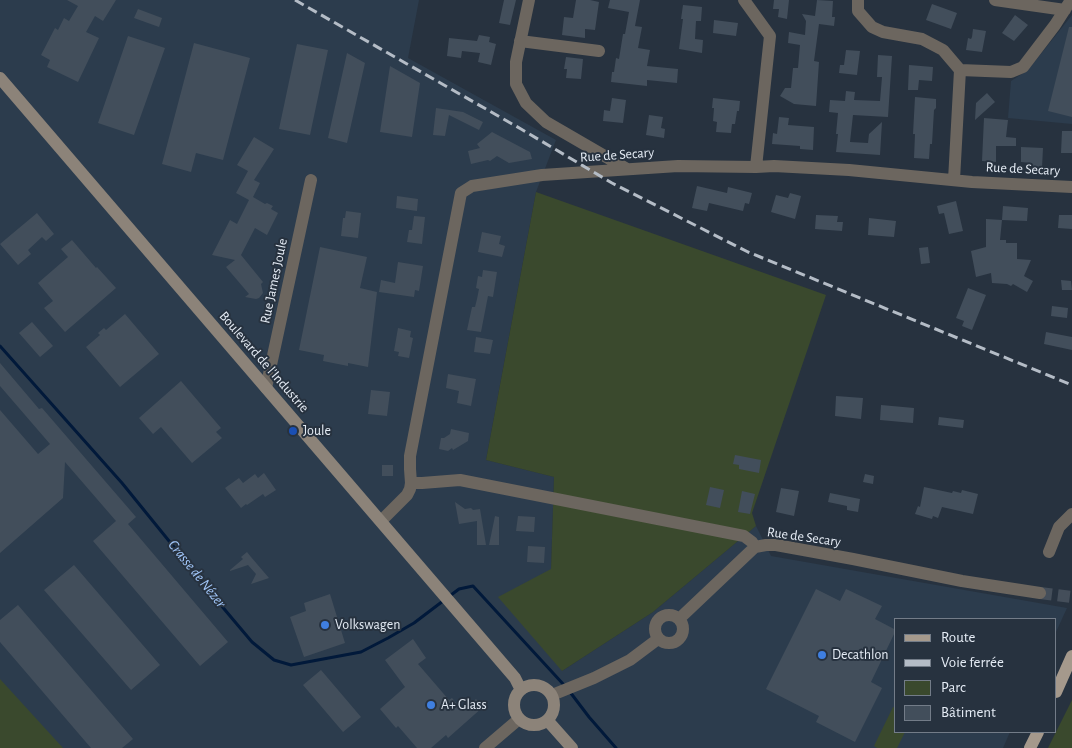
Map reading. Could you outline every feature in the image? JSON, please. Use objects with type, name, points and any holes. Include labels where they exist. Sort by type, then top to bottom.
[{"type":"main road","points":[[1057,690],[1072,656]]},
{"type":"main road","points":[[1030,748],[1038,733]]},
{"type":"street","points":[[529,0],[516,62],[516,84],[526,103],[546,122],[627,169]]},
{"type":"street","points":[[744,0],[770,36],[756,167]]},
{"type":"street","points":[[858,0],[858,11],[872,27],[883,32],[922,39],[943,50],[960,70],[954,180]]},
{"type":"street","points":[[960,70],[1011,72],[1023,67],[1068,5],[995,0]]},
{"type":"street","points":[[520,41],[599,51]]},
{"type":"street","name":"Boulevard de l'Industrie","points":[[0,78],[515,678],[522,690]]},
{"type":"street","name":"Rue de Secary","points":[[1040,593],[962,581],[776,545],[760,545],[755,547],[744,536],[460,480],[411,482],[410,456],[461,193],[472,186],[542,175],[627,169],[678,166],[774,166],[849,170],[972,182],[1072,187]]},
{"type":"street","name":"Rue James Joule","points":[[266,388],[311,180]]},
{"type":"street","points":[[381,521],[408,494],[411,482]]},
{"type":"street","points":[[1049,552],[1059,527],[1072,514]]},
{"type":"street","points":[[678,619],[755,547]]},
{"type":"street","points":[[670,615],[678,619],[683,630],[677,641],[665,643],[658,638],[656,635],[656,625],[661,618],[670,615]]},
{"type":"street","points":[[563,691],[548,721],[542,724],[530,725],[524,723],[516,713],[515,701],[517,695],[527,687],[541,686],[547,690],[563,691],[630,660],[658,638]]},
{"type":"street","points":[[485,748],[519,718]]},
{"type":"street","points":[[548,721],[572,748]]},
{"type":"shaded area","points":[[0,0],[419,0],[408,58],[556,140],[536,192],[486,460],[554,477],[551,570],[562,671],[653,612],[756,526],[771,556],[1067,608],[1057,630],[1057,618],[894,618],[894,733],[1010,733],[1003,748],[0,748]]},
{"type":"shaded area","points":[[1072,15],[1072,124],[1008,118],[1011,81],[1028,70]]},
{"type":"green space","points":[[536,192],[826,295],[752,513],[756,526],[653,612],[562,671],[498,597],[551,569],[554,477],[486,460]]},
{"type":"green space","points":[[0,679],[63,748],[0,748]]},
{"type":"green space","points":[[1072,700],[1072,748],[1048,748]]},
{"type":"green space","points":[[894,707],[894,733],[904,733],[897,748],[877,748],[874,746]]},
{"type":"building","points":[[67,0],[116,0],[103,21],[95,16],[86,32],[99,38],[78,82],[47,67],[50,60],[41,55],[55,28],[58,30],[64,18],[69,21],[78,6]]},
{"type":"building","points":[[504,0],[516,0],[510,25],[499,23]]},
{"type":"building","points":[[576,0],[599,2],[595,30],[585,29],[585,38],[562,35],[564,17],[573,18]]},
{"type":"building","points":[[610,0],[640,0],[635,26],[642,27],[638,48],[650,50],[647,66],[678,69],[677,83],[647,80],[647,86],[611,82],[616,58],[619,59],[629,12],[608,8]]},
{"type":"building","points":[[774,0],[789,0],[787,19],[778,17],[779,9],[773,9]]},
{"type":"building","points":[[817,0],[833,1],[832,17],[835,17],[834,26],[819,24],[814,61],[819,62],[816,106],[794,104],[780,96],[785,88],[791,88],[793,68],[798,68],[800,45],[788,43],[789,32],[805,35],[806,21],[802,14],[815,16]]},
{"type":"building","points":[[932,4],[957,13],[951,29],[926,20]]},
{"type":"building","points":[[683,5],[702,7],[701,21],[696,21],[695,39],[703,40],[702,53],[679,49]]},
{"type":"building","points":[[138,9],[162,18],[159,27],[134,18]]},
{"type":"building","points":[[1015,15],[1028,25],[1014,41],[1002,33]]},
{"type":"building","points":[[714,20],[738,23],[736,36],[713,33]]},
{"type":"building","points":[[1069,27],[1072,27],[1072,117],[1048,111]]},
{"type":"building","points":[[973,29],[986,31],[982,52],[966,50],[968,38],[971,39]]},
{"type":"building","points":[[479,35],[490,37],[489,42],[496,44],[491,65],[478,62],[480,53],[462,51],[461,58],[447,56],[449,38],[477,41]]},
{"type":"building","points":[[128,36],[165,48],[134,135],[98,123]]},
{"type":"building","points":[[194,43],[250,58],[223,160],[196,153],[191,172],[162,164]]},
{"type":"building","points":[[297,44],[328,50],[310,135],[279,129]]},
{"type":"building","points":[[846,50],[860,51],[857,75],[839,73],[840,65],[844,65]]},
{"type":"building","points":[[347,53],[365,63],[347,143],[328,138]]},
{"type":"building","points":[[878,55],[892,56],[888,117],[853,115],[850,142],[868,143],[869,134],[882,122],[880,155],[836,152],[838,113],[829,112],[830,100],[845,101],[846,91],[855,92],[854,100],[880,101],[882,77],[877,77]]},
{"type":"building","points":[[566,57],[583,59],[581,79],[566,78],[567,69],[564,69]]},
{"type":"building","points":[[909,65],[933,67],[932,81],[919,80],[918,90],[908,90]]},
{"type":"building","points":[[390,66],[420,83],[412,137],[380,132]]},
{"type":"building","points":[[987,93],[995,102],[975,120],[976,103]]},
{"type":"building","points":[[915,97],[936,99],[929,159],[914,158]]},
{"type":"building","points":[[612,98],[626,100],[623,123],[603,121],[604,110],[610,111]]},
{"type":"building","points":[[713,98],[740,101],[739,111],[737,111],[735,124],[732,124],[731,133],[716,132],[717,122],[713,121]]},
{"type":"building","points":[[436,108],[463,112],[483,122],[479,130],[449,115],[445,136],[433,135]]},
{"type":"building","points":[[649,115],[663,117],[661,128],[665,129],[664,138],[646,135]]},
{"type":"building","points":[[779,117],[789,118],[788,125],[814,127],[813,150],[800,149],[800,146],[772,144],[773,133],[777,134]]},
{"type":"building","points":[[984,118],[1008,120],[1006,137],[1016,138],[1016,146],[996,146],[996,162],[982,161]]},
{"type":"building","points":[[1062,131],[1072,131],[1072,153],[1061,153]]},
{"type":"building","points":[[492,132],[530,152],[532,159],[509,163],[497,156],[490,161],[471,164],[468,151],[480,148],[477,144]]},
{"type":"building","points":[[254,137],[274,149],[254,180],[260,183],[253,197],[273,206],[271,209],[278,213],[267,235],[255,228],[241,255],[263,282],[261,284],[263,293],[256,299],[245,297],[249,294],[226,267],[235,260],[212,255],[230,220],[237,224],[249,200],[236,193],[248,171],[237,165]]},
{"type":"building","points":[[1021,147],[1043,148],[1042,168],[1032,167],[1032,163],[1021,162]]},
{"type":"building","points":[[697,186],[727,193],[728,187],[752,193],[749,204],[745,203],[743,211],[709,203],[707,211],[692,208]]},
{"type":"building","points":[[790,193],[801,196],[795,219],[771,212],[776,195],[788,198]]},
{"type":"building","points":[[397,196],[418,199],[417,211],[396,208]]},
{"type":"building","points":[[956,201],[963,231],[949,234],[944,213],[939,214],[937,206]]},
{"type":"building","points":[[1003,206],[1028,208],[1027,221],[1002,220]]},
{"type":"building","points":[[346,211],[361,213],[358,238],[341,236],[343,218],[345,218]]},
{"type":"building","points":[[37,213],[54,234],[46,241],[42,237],[28,250],[31,254],[18,265],[0,244]]},
{"type":"building","points":[[816,215],[838,216],[837,222],[843,222],[842,231],[815,229]]},
{"type":"building","points":[[1059,215],[1072,215],[1072,229],[1058,228]]},
{"type":"building","points":[[414,216],[425,217],[422,244],[407,242],[409,230],[412,230]]},
{"type":"building","points":[[869,218],[896,221],[894,237],[868,235]]},
{"type":"building","points":[[986,219],[1002,220],[1000,240],[1006,240],[1006,243],[1017,243],[1017,259],[1031,260],[1024,276],[1033,281],[1027,292],[1013,284],[1011,286],[992,283],[991,273],[976,277],[971,251],[986,247]]},
{"type":"building","points":[[482,232],[501,236],[499,244],[505,246],[502,257],[478,252]]},
{"type":"building","points":[[72,240],[116,288],[65,332],[44,308],[53,301],[38,283],[68,257],[61,249]]},
{"type":"building","points":[[320,247],[367,257],[360,288],[377,292],[368,367],[348,363],[348,366],[323,361],[324,355],[299,350]]},
{"type":"building","points":[[928,247],[930,263],[921,264],[919,248]]},
{"type":"building","points":[[398,262],[423,266],[419,291],[415,290],[414,297],[379,292],[381,280],[395,283]]},
{"type":"building","points":[[483,270],[497,272],[493,297],[488,296],[481,332],[467,330],[472,307],[475,307],[477,299],[479,289],[476,288],[478,276],[482,277]]},
{"type":"building","points":[[1061,280],[1071,281],[1072,290],[1062,290]]},
{"type":"building","points":[[968,288],[986,295],[972,330],[962,326],[964,321],[956,318]]},
{"type":"building","points":[[1052,306],[1068,308],[1067,318],[1051,316]]},
{"type":"building","points":[[125,314],[159,354],[120,387],[86,347],[100,335],[98,333],[104,328],[106,330]]},
{"type":"building","points":[[32,322],[53,346],[40,357],[19,333]]},
{"type":"building","points":[[398,328],[411,331],[410,337],[413,338],[409,358],[398,356],[399,352],[394,351]]},
{"type":"building","points":[[1046,332],[1072,337],[1072,350],[1044,344]]},
{"type":"building","points":[[476,337],[493,340],[490,354],[474,352]]},
{"type":"building","points":[[0,363],[39,409],[42,408],[136,517],[128,524],[228,642],[200,666],[93,541],[116,521],[65,462],[63,498],[0,553],[0,410],[38,454],[50,444],[0,386]]},
{"type":"building","points":[[448,374],[476,379],[471,406],[457,403],[459,391],[446,388]]},
{"type":"building","points":[[181,381],[221,428],[216,432],[222,438],[192,463],[161,427],[153,434],[139,418]]},
{"type":"building","points":[[371,390],[390,392],[387,416],[368,414]]},
{"type":"building","points":[[836,396],[863,398],[861,419],[835,416]]},
{"type":"building","points":[[881,405],[914,408],[913,423],[880,420]]},
{"type":"building","points":[[939,417],[964,420],[963,428],[938,425]]},
{"type":"building","points":[[451,429],[469,433],[468,441],[453,450],[452,448],[448,451],[439,449],[441,438],[450,434]]},
{"type":"building","points":[[735,455],[761,460],[759,473],[739,469],[739,465],[733,464]]},
{"type":"building","points":[[382,465],[393,465],[393,476],[382,476]]},
{"type":"building","points":[[264,473],[276,490],[265,497],[263,494],[241,508],[225,488],[239,478],[243,483],[255,474],[258,478]]},
{"type":"building","points":[[865,474],[874,476],[873,484],[863,482]]},
{"type":"building","points":[[710,487],[724,490],[720,508],[706,505]]},
{"type":"building","points":[[924,487],[952,493],[953,491],[961,493],[962,490],[978,494],[973,514],[942,507],[938,518],[933,516],[932,519],[915,514],[918,506],[920,507]]},
{"type":"building","points":[[781,488],[799,491],[794,516],[776,512]]},
{"type":"building","points":[[742,491],[755,494],[750,514],[738,512]]},
{"type":"building","points":[[830,493],[860,499],[858,512],[847,510],[847,506],[828,502]]},
{"type":"building","points":[[455,502],[465,509],[480,509],[486,545],[477,545],[477,521],[459,524]]},
{"type":"building","points":[[495,516],[499,517],[499,545],[489,545]]},
{"type":"building","points":[[518,516],[535,517],[534,532],[516,531]]},
{"type":"building","points":[[528,546],[545,547],[544,563],[527,562]]},
{"type":"building","points":[[247,552],[269,578],[251,584],[256,574],[248,565],[230,571],[243,559],[241,557]]},
{"type":"building","points":[[74,565],[160,665],[131,690],[44,590]]},
{"type":"building","points":[[816,589],[840,601],[846,589],[882,606],[875,619],[894,629],[894,634],[871,682],[882,688],[855,742],[816,722],[819,716],[766,689]]},
{"type":"building","points":[[330,594],[345,643],[304,657],[290,617],[306,611],[304,603]]},
{"type":"building","points":[[18,605],[133,739],[122,748],[91,748],[0,642],[0,620]]},
{"type":"building","points":[[413,639],[426,658],[418,664],[449,700],[452,698],[462,710],[476,699],[483,707],[448,738],[446,735],[431,748],[417,748],[380,709],[405,687],[385,660]]},
{"type":"building","points":[[321,670],[361,717],[343,732],[303,685]]},
{"type":"waterway","name":"Crasse de Nézer","points":[[0,346],[122,483],[252,642],[274,660],[291,665],[361,652],[414,623],[443,601]]},
{"type":"waterway","name":"Crasse de Nézer","points":[[451,595],[459,589],[473,586],[564,685]]},
{"type":"waterway","name":"Crasse de Nézer","points":[[570,692],[616,748]]},
{"type":"tunnel","points":[[1040,593],[1072,597]]},
{"type":"railway","points":[[295,0],[612,183],[748,252],[1072,385]]},
{"type":"place","name":"Joule","points":[[293,431]]},
{"type":"place","name":"Volkswagen","points":[[325,625]]},
{"type":"place","name":"Decathlon","points":[[822,655]]},
{"type":"place","name":"A+ Glass","points":[[431,705]]}]
